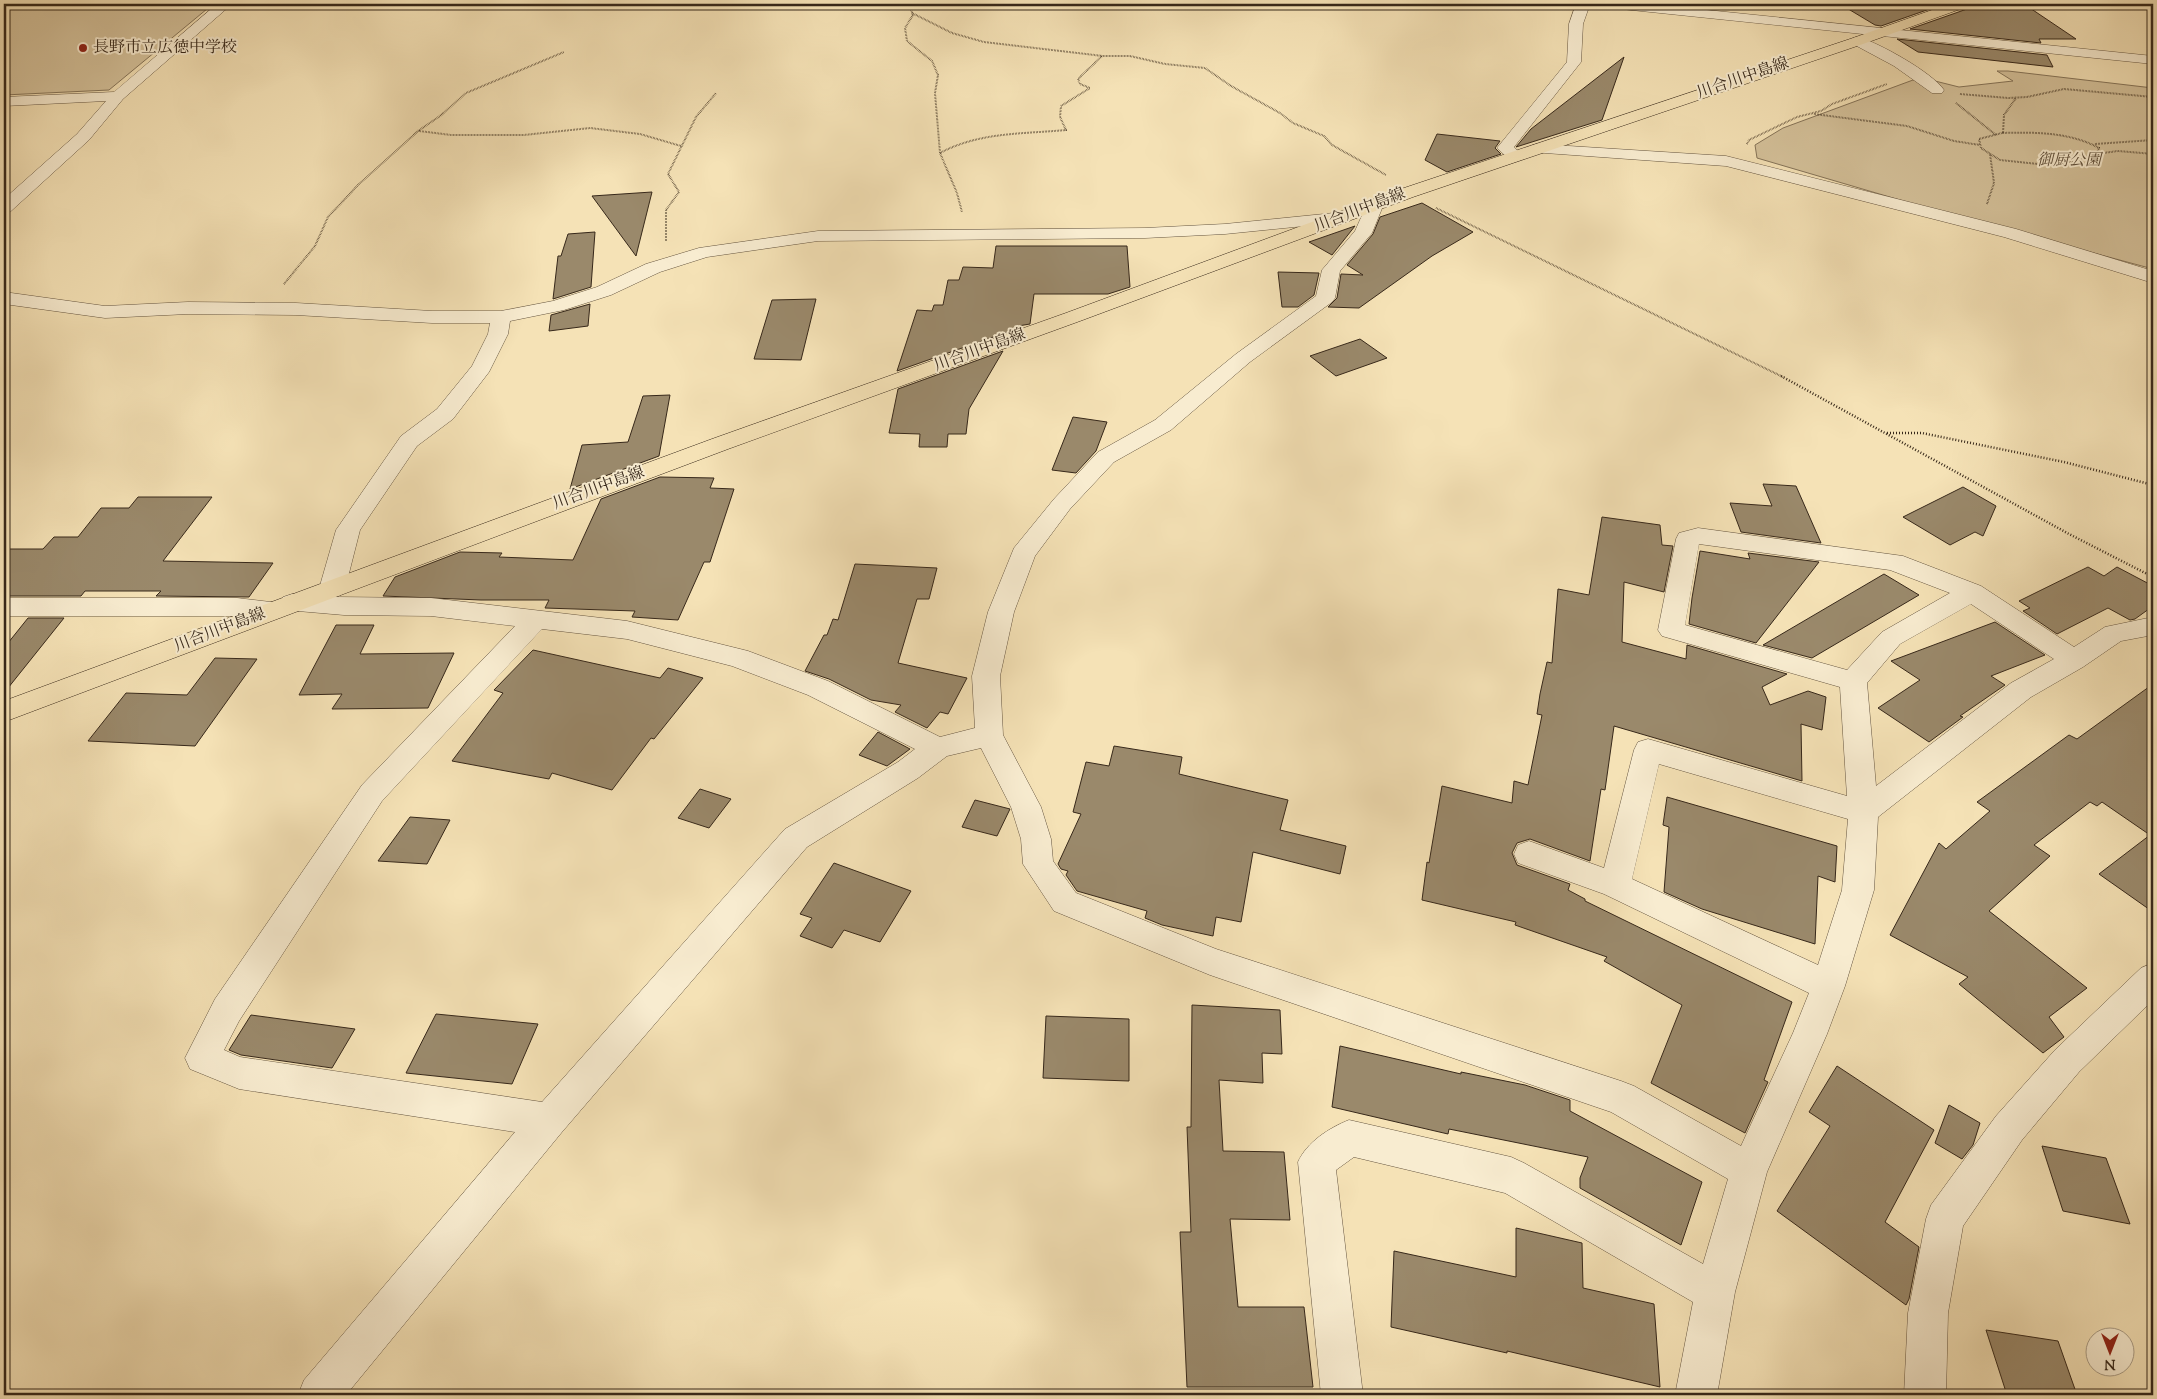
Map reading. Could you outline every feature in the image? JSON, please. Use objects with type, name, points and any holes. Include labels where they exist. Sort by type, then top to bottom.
[{"type":"main road","name":"川合川中島線","points":[[4,712],[711,448],[1410,192],[1858,41],[1961,4]]},
{"type":"street","points":[[4,208],[83,137],[118,96],[225,4]]},
{"type":"street","points":[[1516,156],[1505,148],[1574,62],[1576,24],[1583,4]]},
{"type":"street","points":[[1612,4],[2153,60]]},
{"type":"street","points":[[1858,41],[1889,55],[1937,90]]},
{"type":"street","points":[[4,101],[118,96]]},
{"type":"street","points":[[1537,149],[1726,161],[1972,224],[2102,260],[2153,277]]},
{"type":"street","points":[[1374,206],[1363,232],[1332,270],[1326,298],[1243,358],[1164,425],[1106,457],[1062,504],[1023,554],[1001,612],[986,676],[989,735],[1026,807],[1036,839],[1038,864],[1065,902],[1210,961],[1622,1098],[1750,1170]]},
{"type":"street","points":[[4,298],[105,312],[188,308],[501,318],[556,306],[604,291],[653,268],[705,252],[818,236],[1055,234],[1225,229],[1344,217]]},
{"type":"street","points":[[332,589],[348,530],[409,441],[445,414],[482,368],[498,334],[501,318]]},
{"type":"street","points":[[1854,680],[1670,630],[1688,539],[1698,536],[1894,562],[1972,592],[2074,660]]},
{"type":"street","points":[[1696,1395],[1715,1292],[1750,1170],[1810,1034],[1828,986],[1858,890],[1863,812],[1854,680],[1891,638],[1972,592]]},
{"type":"street","points":[[4,607],[431,607],[627,630],[739,658],[818,688],[938,748]]},
{"type":"street","points":[[537,618],[372,793],[227,1010],[202,1058],[239,1073],[548,1120]]},
{"type":"street","points":[[1863,812],[2021,690],[2074,660],[2114,633],[2153,626]]},
{"type":"street","points":[[319,1395],[548,1120],[796,838],[908,770],[938,748],[989,735]]},
{"type":"street","points":[[1615,885],[1648,750],[1863,812]]},
{"type":"street","points":[[1529,854],[1615,885],[1828,986]]},
{"type":"street","points":[[1925,1395],[1928,1313],[1945,1220],[2009,1128],[2067,1061],[2153,978]]},
{"type":"street","points":[[1342,1395],[1317,1162],[1349,1138],[1511,1176],[1715,1292]]},
{"type":"path","points":[[909,4],[912,13],[905,28],[907,41],[932,61],[938,75],[935,93],[940,153],[957,193],[968,234]]},
{"type":"path","points":[[912,13],[952,33],[984,42],[1103,56],[1130,56],[1165,64],[1205,68],[1230,86],[1280,113],[1293,123],[1324,136],[1332,145],[1410,192],[1495,238],[1821,396],[2099,550],[2153,576]]},
{"type":"path","points":[[248,309],[284,284],[316,246],[328,217],[358,185],[418,131],[440,116],[466,93],[564,52]]},
{"type":"path","points":[[940,153],[951,146],[983,138],[1066,130],[1060,117],[1061,106],[1090,88],[1080,84],[1078,79],[1103,56]]},
{"type":"path","points":[[1743,165],[1744,151],[1749,140],[1797,117],[1814,114],[1840,101],[1896,80],[1918,75]]},
{"type":"path","points":[[1937,90],[1978,96],[2016,98],[2064,89],[2153,97]]},
{"type":"path","points":[[1937,90],[1996,135]]},
{"type":"path","points":[[667,264],[666,210],[679,192],[668,174],[696,117],[716,93]]},
{"type":"path","points":[[2003,133],[2004,115],[2016,98]]},
{"type":"path","points":[[1814,114],[1907,126],[1954,142],[1980,145]]},
{"type":"path","points":[[418,131],[451,135],[524,135],[590,128],[640,134],[681,146]]},
{"type":"path","points":[[2096,154],[2100,148],[2090,142],[2032,133],[2003,133],[1978,139],[1981,148],[2000,160],[2038,164],[2066,163],[2096,154],[2118,151],[2153,154]]},
{"type":"path","points":[[2094,144],[2153,140]]},
{"type":"path","points":[[1972,224],[1977,214],[1986,206],[1994,190],[1994,178],[1989,164],[1990,154]]},
{"type":"path","points":[[1887,433],[1922,433],[2064,462],[2153,485]]},
{"type":"green space","name":"長野市立広徳中学校","points":[[4,4],[213,4],[109,90],[4,95]]},
{"type":"green space","name":"御厨公園","points":[[1997,71],[2153,88],[2153,269],[1934,210],[1757,158],[1755,145],[1783,128],[1913,80],[1931,80],[1959,87],[2013,81]]},
{"type":"building","points":[[1840,4],[1944,4],[1881,26],[1875,25]]},
{"type":"building","points":[[1970,4],[2024,4],[2076,39],[2039,39],[2041,43],[1910,29],[1967,9]]},
{"type":"building","points":[[1897,39],[2047,55],[2053,67],[1918,52]]},
{"type":"building","points":[[1624,57],[1602,120],[1516,147],[1531,129]]},
{"type":"building","points":[[1437,134],[1500,141],[1495,148],[1501,154],[1447,172],[1425,160]]},
{"type":"building","points":[[652,192],[636,256],[592,196]]},
{"type":"building","points":[[1422,203],[1473,232],[1432,256],[1359,308],[1328,307],[1337,298],[1341,274],[1363,275],[1347,265],[1373,234],[1380,217]]},
{"type":"building","points":[[1355,226],[1332,255],[1309,242]]},
{"type":"building","points":[[595,232],[591,287],[553,299],[558,256],[561,256],[568,234]]},
{"type":"building","points":[[996,246],[1127,246],[1130,287],[1108,294],[1034,294],[1030,324],[1018,326],[1016,329],[897,371],[917,310],[932,311],[934,305],[943,305],[948,280],[959,280],[963,267],[993,268]]},
{"type":"building","points":[[1278,272],[1319,273],[1314,295],[1298,307],[1282,307]]},
{"type":"building","points":[[816,299],[801,360],[754,359],[772,300]]},
{"type":"building","points":[[590,304],[588,326],[549,331],[551,315]]},
{"type":"building","points":[[1360,339],[1387,358],[1336,376],[1310,356]]},
{"type":"building","points":[[1003,351],[969,409],[966,434],[948,434],[947,447],[919,447],[920,434],[889,433],[898,389]]},
{"type":"building","points":[[670,395],[659,456],[570,489],[582,445],[628,442],[643,396]]},
{"type":"building","points":[[1073,417],[1107,422],[1096,451],[1076,473],[1052,470]]},
{"type":"building","points":[[660,477],[714,478],[710,488],[734,489],[710,562],[704,562],[678,620],[632,617],[635,611],[545,608],[549,600],[481,600],[383,596],[395,577],[460,552],[502,553],[499,557],[573,560],[601,499]]},
{"type":"building","points":[[1763,484],[1796,486],[1821,543],[1741,532],[1730,503],[1772,506]]},
{"type":"building","points":[[1963,487],[1996,506],[1983,536],[1975,532],[1950,545],[1903,517]]},
{"type":"building","points":[[138,497],[212,497],[163,561],[273,563],[249,597],[156,596],[161,591],[85,591],[81,596],[4,596],[4,549],[43,549],[54,537],[78,537],[101,508],[129,508]]},
{"type":"building","points":[[1602,517],[1660,525],[1662,545],[1673,546],[1664,592],[1624,582],[1622,642],[1686,659],[1687,645],[1787,674],[1762,687],[1770,705],[1808,691],[1826,697],[1822,730],[1801,724],[1802,781],[1614,726],[1605,790],[1601,789],[1590,861],[1530,839],[1517,843],[1512,853],[1517,865],[1570,884],[1568,890],[1585,899],[1585,901],[1792,1002],[1764,1080],[1768,1082],[1745,1133],[1651,1083],[1682,1005],[1604,961],[1607,957],[1515,925],[1516,922],[1422,900],[1427,862],[1429,863],[1442,786],[1512,803],[1514,781],[1528,785],[1542,715],[1537,714],[1540,694],[1547,662],[1552,663],[1558,589],[1589,595]]},
{"type":"building","points":[[1700,551],[1750,559],[1748,553],[1819,562],[1756,643],[1689,624]]},
{"type":"building","points":[[855,564],[937,568],[929,599],[917,599],[898,663],[967,678],[948,714],[940,712],[927,728],[895,712],[901,705],[871,700],[829,679],[805,671],[824,635],[827,635],[833,619],[838,620]]},
{"type":"building","points":[[2088,567],[2104,576],[2117,567],[2153,586],[2153,606],[2135,619],[2130,620],[2108,608],[2057,634],[2023,611],[2030,608],[2019,601]]},
{"type":"building","points":[[1884,574],[1919,595],[1812,658],[1763,645]]},
{"type":"building","points":[[28,618],[64,618],[4,693],[4,648]]},
{"type":"building","points":[[1995,622],[2045,655],[1991,676],[2005,685],[1960,716],[1963,717],[1929,742],[1878,708],[1920,680],[1891,661]]},
{"type":"building","points":[[336,625],[374,625],[360,654],[454,653],[428,708],[332,709],[342,694],[299,695]]},
{"type":"building","points":[[533,650],[660,678],[668,668],[703,678],[654,739],[651,738],[612,790],[552,773],[549,779],[452,761],[503,693],[494,690]]},
{"type":"building","points":[[215,658],[257,659],[195,746],[88,741],[126,693],[187,695]]},
{"type":"building","points":[[2153,684],[2153,912],[2099,874],[2150,835],[2102,802],[2097,806],[2090,802],[2034,845],[2050,856],[1989,911],[2087,988],[2049,1017],[2064,1037],[2043,1053],[1959,984],[1968,977],[1890,935],[1939,843],[1946,849],[1990,811],[1977,802],[2069,735],[2077,739]]},
{"type":"building","points":[[878,732],[910,749],[887,766],[859,755]]},
{"type":"building","points":[[1114,746],[1182,757],[1179,774],[1288,800],[1280,830],[1346,846],[1340,874],[1253,852],[1241,922],[1216,917],[1213,936],[1162,925],[1145,918],[1147,911],[1077,891],[1066,875],[1068,871],[1061,869],[1058,864],[1081,814],[1073,812],[1086,762],[1109,766]]},
{"type":"building","points":[[700,789],[731,799],[709,828],[678,818]]},
{"type":"building","points":[[1667,797],[1837,846],[1835,882],[1818,876],[1815,944],[1702,909],[1664,892],[1669,827],[1663,825]]},
{"type":"building","points":[[975,800],[1010,809],[997,836],[962,827]]},
{"type":"building","points":[[410,817],[450,820],[427,864],[378,861]]},
{"type":"building","points":[[834,863],[911,891],[880,942],[844,930],[832,948],[800,936],[812,918],[800,914]]},
{"type":"building","points":[[1192,1005],[1280,1010],[1282,1054],[1262,1053],[1263,1083],[1219,1080],[1223,1151],[1284,1152],[1290,1220],[1230,1219],[1238,1307],[1304,1307],[1313,1387],[1187,1387],[1180,1232],[1191,1232],[1187,1127],[1191,1127]]},
{"type":"building","points":[[436,1014],[538,1024],[512,1084],[406,1073]]},
{"type":"building","points":[[251,1015],[355,1029],[332,1068],[241,1055],[229,1050]]},
{"type":"building","points":[[1046,1016],[1129,1019],[1129,1081],[1043,1078]]},
{"type":"building","points":[[1340,1046],[1461,1074],[1461,1072],[1525,1085],[1570,1100],[1570,1111],[1702,1182],[1681,1245],[1580,1188],[1580,1178],[1588,1157],[1449,1129],[1448,1134],[1332,1107]]},
{"type":"building","points":[[1837,1066],[1934,1130],[1885,1222],[1919,1247],[1909,1299],[1906,1305],[1777,1211],[1830,1126],[1809,1112]]},
{"type":"building","points":[[1949,1105],[1980,1123],[1973,1145],[1962,1159],[1935,1143]]},
{"type":"building","points":[[2042,1146],[2106,1158],[2130,1224],[2063,1211]]},
{"type":"building","points":[[1516,1228],[1582,1243],[1583,1288],[1654,1304],[1660,1387],[1507,1351],[1507,1353],[1391,1327],[1394,1251],[1516,1277]]},
{"type":"building","points":[[1986,1330],[2058,1341],[2077,1395],[2007,1395]]},
{"type":"place","name":"長野市立広徳中学校","points":[[83,48]]}]
